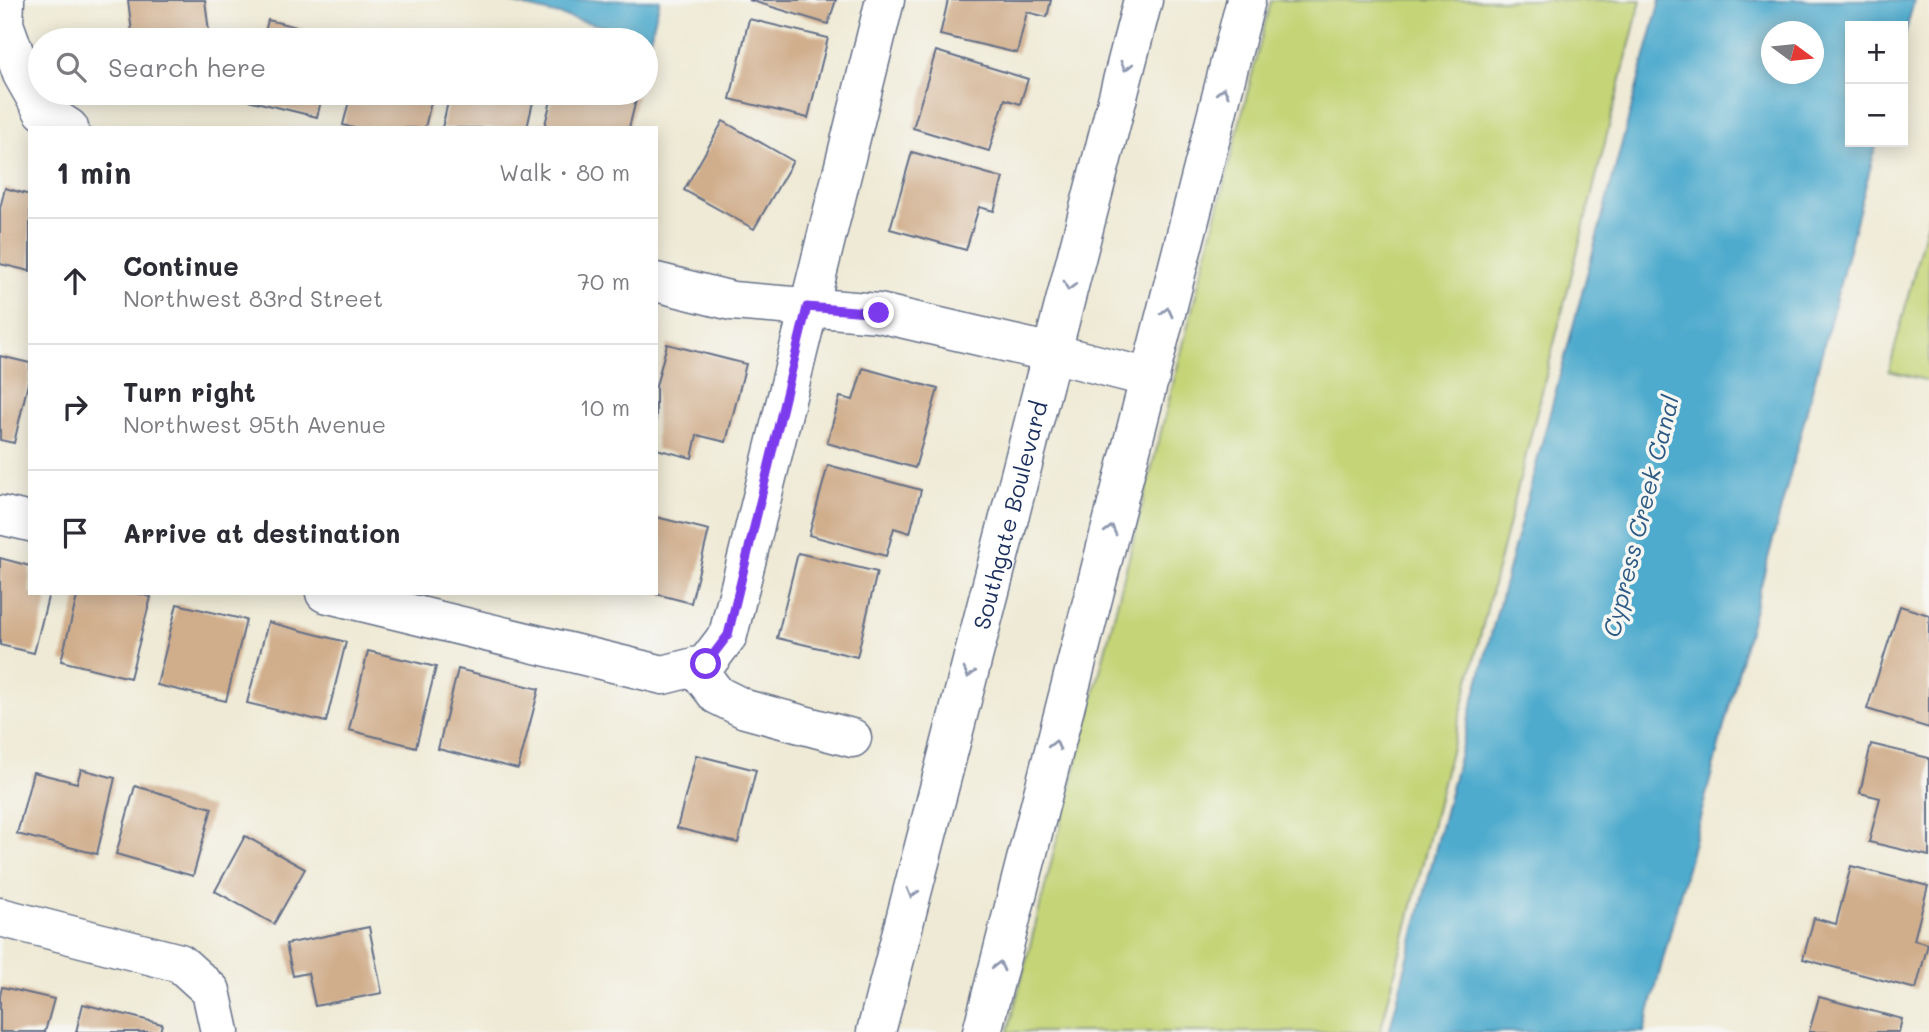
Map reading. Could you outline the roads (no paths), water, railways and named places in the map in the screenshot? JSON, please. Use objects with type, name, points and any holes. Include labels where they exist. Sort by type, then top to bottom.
[{"type":"main road","points":[[5,0],[4,24],[11,83],[28,98]]},
{"type":"main road","points":[[333,595],[663,675],[700,665],[728,635],[885,0]]},
{"type":"main road","name":"Southgate Boulevard","points":[[876,1032],[1143,0]]},
{"type":"main road","points":[[982,1032],[1246,0]]},
{"type":"main road","points":[[36,105],[66,126]]},
{"type":"main road","points":[[658,282],[733,301],[879,313],[1052,352],[1150,378]]},
{"type":"main road","points":[[0,515],[28,522]]},
{"type":"main road","points":[[700,665],[717,695],[745,709],[852,738]]},
{"type":"main road","points":[[0,917],[180,963],[211,991],[220,1032]]},
{"type":"water","points":[[500,0],[660,0],[653,28],[611,28]]},
{"type":"water","name":"Cypress Creek Canal","points":[[1660,0],[1914,0],[1908,23],[1845,21],[1845,147],[1876,147],[1644,1032],[1389,1032],[1473,702]]}]
